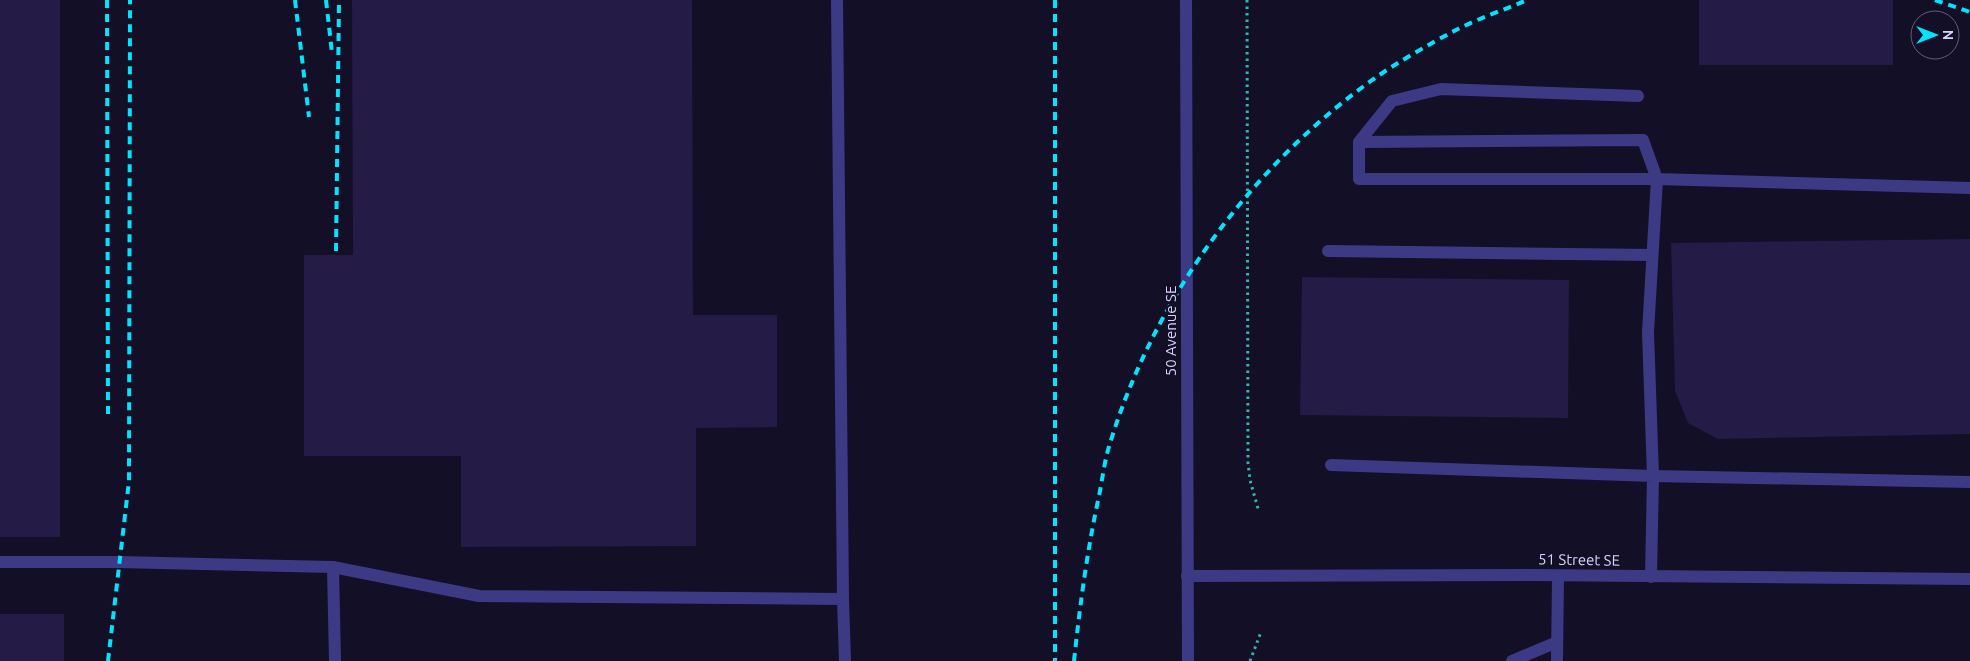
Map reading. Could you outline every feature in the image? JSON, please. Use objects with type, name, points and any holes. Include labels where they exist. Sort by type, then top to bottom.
[{"type":"street","points":[[837,0],[844,661]]},
{"type":"street","name":"50 Avenue SE","points":[[1186,0],[1188,661]]},
{"type":"street","points":[[1638,96],[1441,89],[1392,100],[1359,142],[1358,178],[1657,178],[1970,188]]},
{"type":"street","points":[[1359,142],[1642,140],[1657,178],[1648,332],[1653,476],[1650,577]]},
{"type":"street","points":[[1328,251],[1652,255]]},
{"type":"street","points":[[1331,465],[1653,476],[1970,482]]},
{"type":"street","points":[[0,562],[119,562],[333,567],[479,596],[843,599]]},
{"type":"street","points":[[333,567],[335,661]]},
{"type":"street","name":"51 Street SE","points":[[1187,576],[1533,575],[1558,577],[1970,579]]},
{"type":"street","points":[[1557,661],[1558,577]]},
{"type":"street","points":[[1512,661],[1557,642]]},
{"type":"path","points":[[1247,0],[1248,463],[1250,480],[1259,512]]},
{"type":"path","points":[[1250,661],[1261,632]]},
{"type":"building","points":[[0,0],[60,0],[60,537],[0,537]]},
{"type":"building","points":[[352,0],[692,0],[693,315],[777,315],[777,427],[696,428],[696,546],[461,547],[461,456],[304,456],[304,255],[353,255]]},
{"type":"building","points":[[1699,0],[1893,0],[1893,65],[1699,65]]},
{"type":"building","points":[[1970,239],[1970,434],[1718,439],[1688,423],[1675,391],[1671,243]]},
{"type":"building","points":[[1302,277],[1569,280],[1568,418],[1300,415]]},
{"type":"building","points":[[0,614],[64,614],[64,661],[0,661]]},
{"type":"railway","points":[[107,0],[108,417]]},
{"type":"railway","points":[[108,661],[129,481],[130,0]]},
{"type":"railway","points":[[295,0],[309,117]]},
{"type":"railway","points":[[326,0],[332,53]]},
{"type":"railway","points":[[336,251],[339,0]]},
{"type":"railway","points":[[1055,0],[1055,661]]},
{"type":"railway","points":[[1074,661],[1087,558],[1108,450],[1127,395],[1150,342],[1178,291],[1211,242],[1247,196],[1287,153],[1329,113],[1375,78],[1415,53],[1456,30],[1527,0]]},
{"type":"railway","points":[[1935,0],[1970,12]]}]
